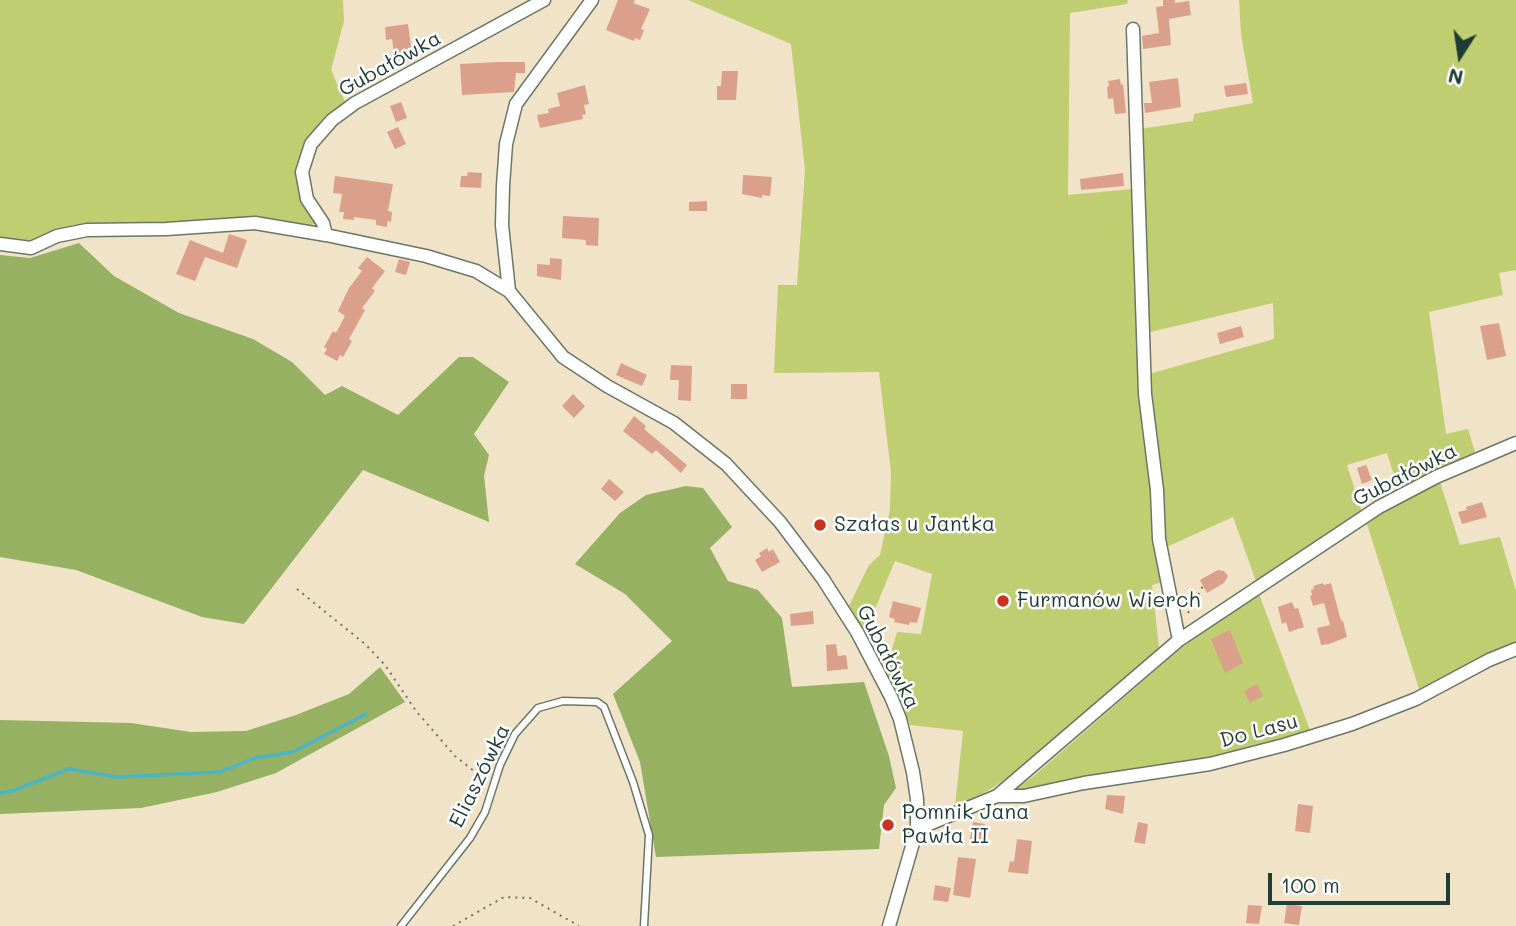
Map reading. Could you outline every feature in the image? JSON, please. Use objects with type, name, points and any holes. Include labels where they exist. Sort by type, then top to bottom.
[{"type":"street","name":"Gubałówka","points":[[326,235],[323,223],[307,200],[302,173],[312,144],[332,120],[355,103],[544,0]]},
{"type":"street","points":[[509,291],[502,225],[503,186],[506,144],[516,104],[592,0]]},
{"type":"street","points":[[1133,29],[1145,394],[1157,490],[1159,539],[1178,633]]},
{"type":"street","points":[[0,244],[31,248],[57,236],[87,230],[166,229],[255,223],[426,256],[476,271],[509,291]]},
{"type":"street","name":"Gubałówka","points":[[509,291],[563,358],[674,423],[726,464],[780,522],[824,579],[868,652],[896,708],[913,772],[916,829],[997,796],[1178,633],[1379,507],[1436,477],[1516,443]]},
{"type":"street","name":"Do Lasu","points":[[997,796],[1024,796],[1084,783],[1210,764],[1284,745],[1352,724],[1416,699],[1489,660],[1516,649]]},
{"type":"street","points":[[889,926],[916,829]]},
{"type":"lane","name":"Eliaszówka","points":[[401,926],[470,838],[485,812],[500,765],[515,734],[538,708],[563,701],[597,702],[604,707],[633,782],[649,835],[644,926]]},
{"type":"path","points":[[1178,633],[1203,586]]},
{"type":"path","points":[[298,589],[365,644],[385,665],[416,711],[455,756],[481,778],[494,784]]},
{"type":"path","points":[[453,926],[504,897],[530,898],[579,926]]},
{"type":"green space","points":[[0,0],[343,0],[344,21],[331,70],[346,104],[301,159],[316,222],[309,228],[248,217],[31,242],[0,239]]},
{"type":"green space","points":[[688,0],[1128,0],[1127,4],[1070,13],[1068,195],[1132,189],[1139,376],[1163,582],[1152,585],[1159,648],[1070,729],[1008,778],[976,798],[955,806],[963,731],[910,725],[886,671],[897,632],[921,634],[932,574],[895,561],[865,633],[849,606],[869,565],[880,555],[890,510],[891,472],[879,372],[774,373],[778,285],[797,285],[805,170],[791,44]]},
{"type":"green space","points":[[1239,0],[1516,0],[1516,270],[1499,273],[1503,295],[1429,312],[1446,434],[1468,429],[1475,452],[1398,488],[1387,453],[1347,465],[1362,512],[1256,581],[1233,517],[1162,549],[1149,374],[1274,339],[1273,303],[1146,333],[1140,129],[1193,121],[1194,114],[1253,103],[1241,34]]},
{"type":"green space","points":[[79,243],[114,276],[179,313],[253,339],[292,362],[325,395],[342,386],[398,415],[459,357],[473,357],[509,382],[474,434],[489,455],[484,476],[489,522],[363,470],[244,624],[202,617],[76,570],[0,557],[0,255],[30,258]]},
{"type":"green space","points":[[1440,482],[1460,545],[1500,537],[1516,591],[1516,646],[1420,692],[1367,524],[1383,511]]},
{"type":"green space","points":[[686,486],[703,488],[732,527],[710,548],[728,581],[758,590],[782,618],[792,687],[864,682],[889,756],[896,788],[884,805],[879,849],[656,857],[640,762],[613,694],[672,641],[625,594],[575,564],[620,513],[646,495]]},
{"type":"green space","points":[[1259,594],[1311,733],[1246,753],[1016,792],[1017,788],[1180,649],[1228,613]]},
{"type":"green space","points":[[380,667],[405,702],[276,773],[217,792],[141,808],[0,814],[0,720],[131,723],[191,732],[246,731],[349,694]]},
{"type":"building","points":[[618,0],[635,0],[633,3],[650,9],[641,29],[644,30],[640,40],[635,38],[634,41],[606,30]]},
{"type":"building","points":[[1163,0],[1175,0],[1175,3],[1189,1],[1191,15],[1169,19],[1171,45],[1143,49],[1142,36],[1159,33],[1156,7],[1163,6]]},
{"type":"building","points":[[408,24],[413,61],[402,62],[402,59],[395,60],[392,39],[386,40],[385,27]]},
{"type":"building","points":[[525,62],[525,73],[516,73],[514,92],[462,95],[460,64]]},
{"type":"building","points":[[722,71],[738,71],[736,100],[717,100],[717,86],[721,86]]},
{"type":"building","points":[[1178,78],[1181,107],[1145,113],[1144,103],[1152,103],[1149,82]]},
{"type":"building","points":[[1120,79],[1126,113],[1115,114],[1113,98],[1108,99],[1107,87],[1108,81]]},
{"type":"building","points":[[1246,83],[1248,94],[1226,97],[1224,86]]},
{"type":"building","points":[[585,85],[589,104],[584,105],[586,114],[582,115],[583,119],[540,128],[537,115],[549,113],[548,109],[560,106],[557,93]]},
{"type":"building","points":[[401,102],[407,118],[396,122],[390,106]]},
{"type":"building","points":[[398,127],[406,144],[395,149],[387,132]]},
{"type":"building","points":[[468,172],[482,173],[481,188],[460,187],[461,176],[467,176]]},
{"type":"building","points":[[1123,173],[1124,186],[1081,190],[1080,179]]},
{"type":"building","points":[[743,175],[772,177],[770,196],[762,195],[762,198],[742,194]]},
{"type":"building","points":[[335,176],[393,184],[388,211],[392,212],[391,222],[387,221],[387,227],[376,225],[376,220],[354,217],[354,220],[343,219],[344,212],[339,212],[342,194],[333,193]]},
{"type":"building","points":[[707,201],[707,211],[689,211],[689,202]]},
{"type":"building","points":[[563,216],[599,218],[598,246],[586,245],[586,240],[562,238]]},
{"type":"building","points":[[229,234],[247,240],[237,268],[205,257],[195,281],[176,274],[190,240],[223,253]]},
{"type":"building","points":[[367,257],[385,271],[362,308],[365,310],[349,339],[352,341],[343,357],[340,355],[337,361],[324,354],[327,349],[324,347],[345,316],[338,311],[349,288],[362,271],[358,268]]},
{"type":"building","points":[[550,258],[562,259],[561,280],[537,276],[537,264],[550,265]]},
{"type":"building","points":[[399,259],[410,262],[406,275],[395,272]]},
{"type":"building","points":[[1499,323],[1506,356],[1487,360],[1480,326]]},
{"type":"building","points":[[1241,326],[1244,337],[1220,344],[1217,333]]},
{"type":"building","points":[[621,363],[647,375],[642,386],[616,375]]},
{"type":"building","points":[[671,365],[692,366],[691,401],[678,400],[679,380],[670,380]]},
{"type":"building","points":[[731,384],[747,384],[747,399],[731,399]]},
{"type":"building","points":[[573,394],[585,406],[574,418],[562,406]]},
{"type":"building","points":[[634,416],[646,426],[644,429],[687,465],[681,473],[656,450],[652,454],[623,431]]},
{"type":"building","points":[[1366,465],[1372,480],[1362,484],[1357,468]]},
{"type":"building","points":[[609,479],[624,492],[615,501],[601,489]]},
{"type":"building","points":[[1482,502],[1487,517],[1462,524],[1458,512]]},
{"type":"building","points":[[767,548],[769,552],[773,549],[780,562],[762,572],[755,560],[761,556],[759,553]]},
{"type":"building","points":[[1218,570],[1224,571],[1228,576],[1224,583],[1207,593],[1200,580]]},
{"type":"building","points":[[1331,583],[1347,637],[1321,645],[1317,628],[1330,625],[1324,603],[1313,606],[1310,596],[1313,586]]},
{"type":"building","points":[[893,601],[921,608],[917,623],[910,622],[909,625],[894,622],[895,619],[889,617]]},
{"type":"building","points":[[1292,602],[1295,609],[1298,608],[1304,627],[1289,632],[1286,622],[1282,624],[1278,607]]},
{"type":"building","points":[[813,611],[814,624],[791,626],[790,614]]},
{"type":"building","points":[[1230,630],[1243,663],[1225,673],[1211,639]]},
{"type":"building","points":[[836,644],[838,656],[846,655],[848,669],[827,671],[826,645]]},
{"type":"building","points":[[1257,684],[1263,696],[1250,703],[1244,691]]},
{"type":"building","points":[[1107,795],[1125,796],[1123,814],[1105,809]]},
{"type":"building","points":[[1298,804],[1313,806],[1310,833],[1295,831]]},
{"type":"building","points":[[973,822],[985,824],[983,842],[970,839]]},
{"type":"building","points":[[1138,822],[1148,824],[1145,844],[1134,842]]},
{"type":"building","points":[[1017,839],[1032,841],[1028,874],[1008,872],[1010,861],[1014,862]]},
{"type":"building","points":[[958,857],[976,859],[970,898],[953,895]]},
{"type":"building","points":[[935,885],[951,888],[948,902],[933,900]]},
{"type":"building","points":[[1287,904],[1302,906],[1299,925],[1284,923]]},
{"type":"building","points":[[1248,905],[1262,906],[1259,924],[1246,923]]},
{"type":"waterway","points":[[0,793],[69,769],[117,777],[220,772],[255,758],[293,752],[366,714]]},
{"type":"place","name":"Szałas u Jantka","points":[[820,525]]},
{"type":"place","name":"Furmanów Wierch","points":[[1003,601]]},
{"type":"place","name":"Pomnik Jana Pawła II","points":[[888,825]]}]
